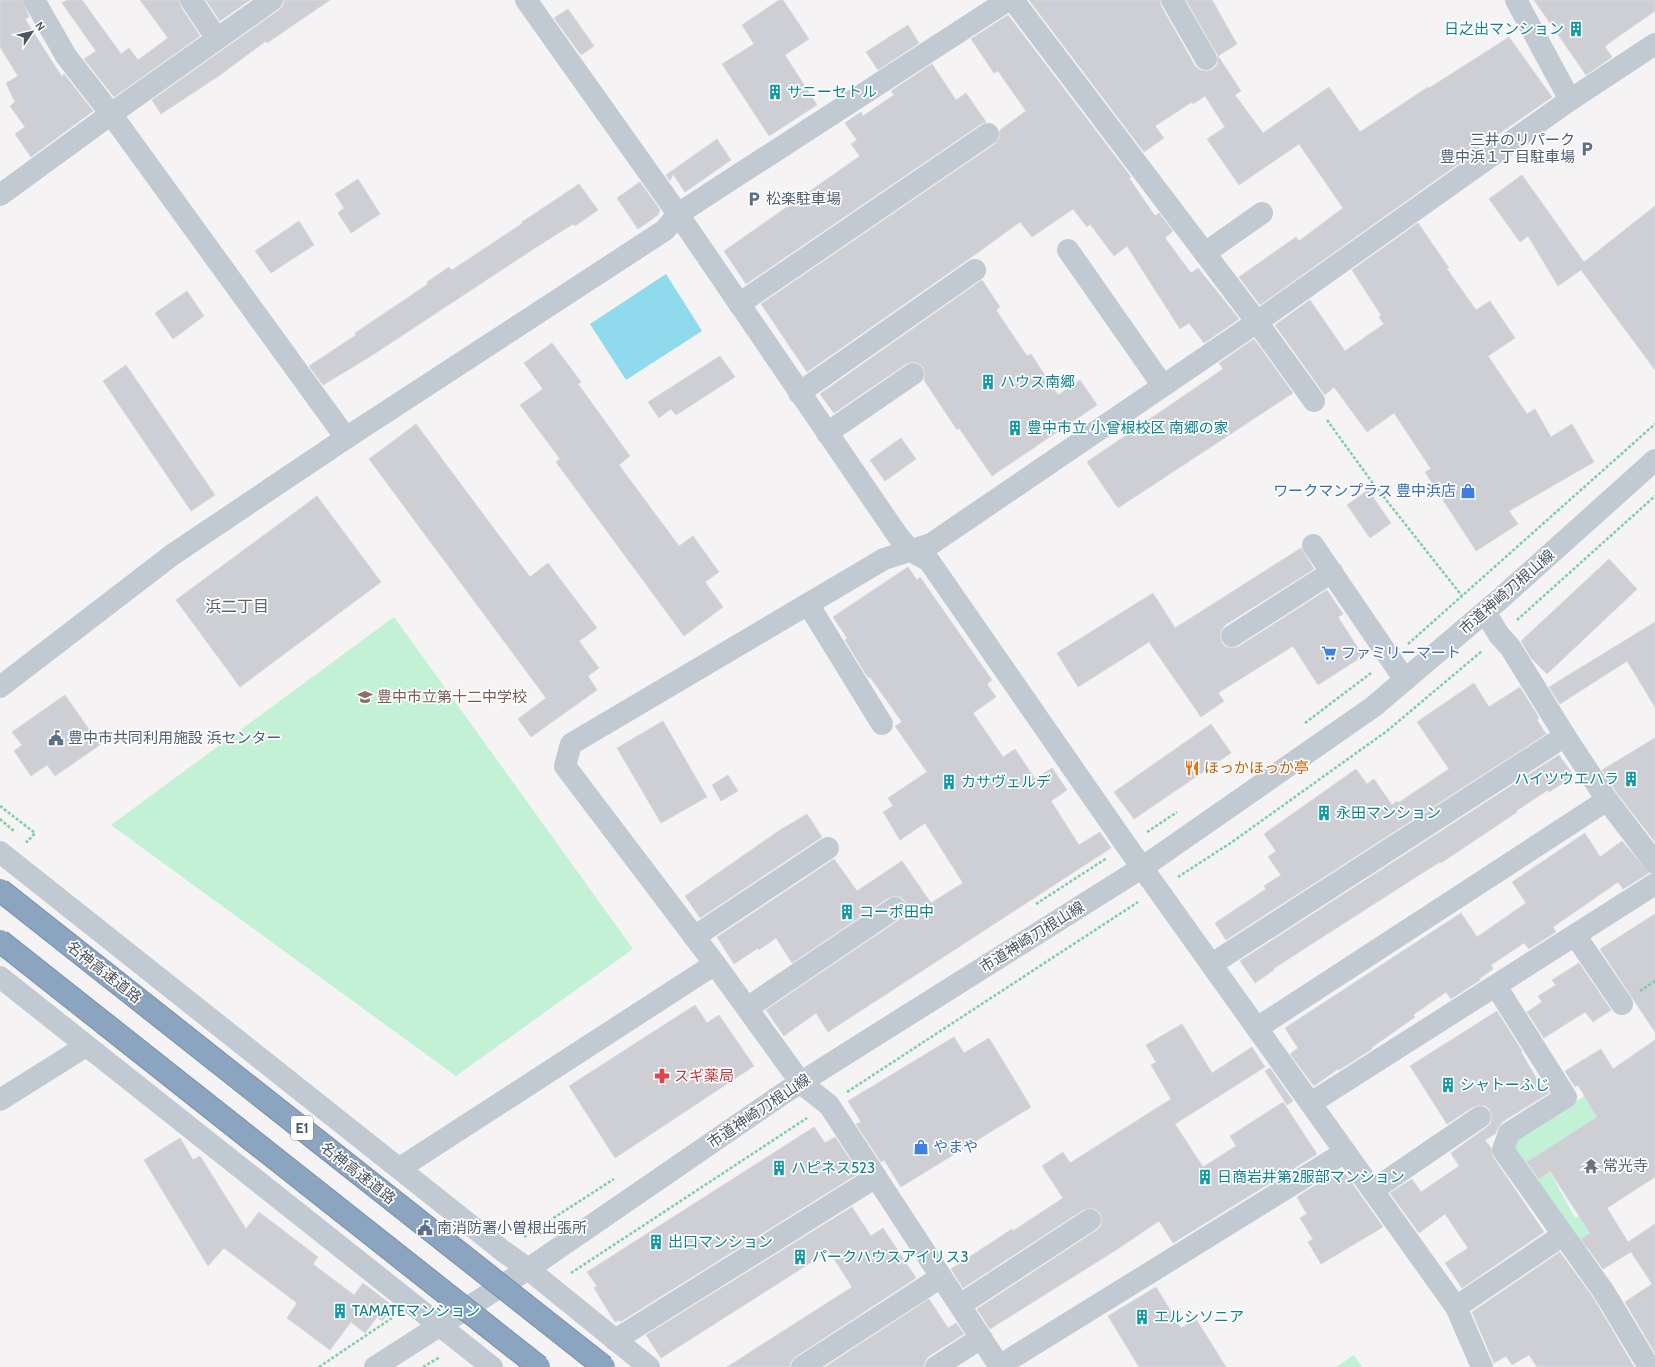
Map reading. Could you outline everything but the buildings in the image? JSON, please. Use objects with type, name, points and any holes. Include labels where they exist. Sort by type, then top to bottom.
[{"type":"highway","name":"名神高速道路","points":[[0,890],[604,1367]]},
{"type":"highway","points":[[0,941],[539,1367]]},
{"type":"street","points":[[34,0],[66,56],[111,114],[346,438]]},
{"type":"street","points":[[191,0],[217,39]]},
{"type":"street","points":[[0,195],[272,0]]},
{"type":"street","points":[[526,0],[678,214],[898,536],[912,551],[929,561],[1122,839],[1456,1307],[1482,1367]]},
{"type":"street","points":[[0,687],[172,556],[346,438],[665,230],[678,214],[1008,0]]},
{"type":"street","points":[[1013,0],[1257,322],[1314,401]]},
{"type":"street","points":[[1172,0],[1206,59]]},
{"type":"street","points":[[1516,0],[1570,100]]},
{"type":"street","points":[[1345,1152],[1000,1367],[829,1105],[801,1083],[715,964],[565,766],[571,744],[884,559],[932,544],[1257,322],[1570,100],[1655,44]]},
{"type":"street","points":[[739,304],[988,134]]},
{"type":"street","points":[[1205,253],[1262,213]]},
{"type":"street","points":[[1068,250],[1163,386]]},
{"type":"street","points":[[799,393],[975,270]]},
{"type":"street","points":[[827,433],[913,374]]},
{"type":"street","name":"市道神崎刀根山線","points":[[376,1367],[528,1269],[801,1083],[1143,867],[1373,707],[1485,612],[1655,460]]},
{"type":"street","points":[[1313,545],[1404,680]]},
{"type":"street","points":[[1232,636],[1332,572]]},
{"type":"street","points":[[808,604],[882,724]]},
{"type":"street","points":[[1485,612],[1499,635],[1510,646],[1565,736],[1607,800],[1655,863]]},
{"type":"street","points":[[1212,964],[1565,736]]},
{"type":"street","points":[[1257,1028],[1607,800]]},
{"type":"street","points":[[694,937],[828,848]]},
{"type":"street","points":[[0,852],[503,1251],[528,1269],[649,1367]]},
{"type":"street","points":[[1311,1103],[1655,884]]},
{"type":"street","points":[[747,1008],[895,908]]},
{"type":"street","points":[[1575,935],[1622,1004]]},
{"type":"street","points":[[400,1168],[715,964]]},
{"type":"street","points":[[0,977],[492,1367]]},
{"type":"street","points":[[1496,986],[1566,1097],[1509,1133],[1503,1150],[1604,1292],[1649,1367]]},
{"type":"street","points":[[0,1100],[86,1046]]},
{"type":"street","points":[[1373,1190],[1480,1117]]},
{"type":"street","points":[[615,1340],[876,1177]]},
{"type":"street","points":[[960,1304],[1090,1220]]},
{"type":"street","points":[[1456,1307],[1563,1234]]},
{"type":"street","points":[[802,1367],[941,1276]]},
{"type":"street","points":[[936,1367],[981,1338]]},
{"type":"path","points":[[1314,401],[1372,482],[1462,596]]},
{"type":"path","points":[[0,806],[35,833],[27,842]]},
{"type":"path","points":[[842,1096],[1141,900]]},
{"type":"path","points":[[550,1287],[802,1120],[813,1115]]},
{"type":"path","points":[[503,1251],[615,1178]]},
{"type":"path","points":[[319,1367],[412,1305]]},
{"type":"path","points":[[424,1367],[461,1343]]},
{"type":"green space","points":[[394,617],[633,949],[456,1076],[111,825]]},
{"type":"green space","points":[[1618,1074],[1635,1099],[1542,1157],[1575,1218],[1591,1210],[1614,1232],[1582,1250],[1513,1153],[1517,1140]]},
{"type":"green space","points":[[1354,1355],[1362,1367],[1336,1367]]},
{"type":"water","points":[[666,274],[702,331],[626,380],[590,324]]},
{"type":"place","name":"日之出マンション","points":[[1576,29]]},
{"type":"place","name":"サニーセトル","points":[[775,92]]},
{"type":"place","name":"三井のリパーク 豊中浜１丁目駐車場","points":[[1587,149]]},
{"type":"place","name":"松楽駐車場","points":[[754,199]]},
{"type":"place","name":"ハウス南郷","points":[[988,382]]},
{"type":"place","name":"豊中市立 小曾根校区 南郷の家","points":[[1015,428]]},
{"type":"place","name":"ワークマンプラス 豊中浜店","points":[[1468,491]]},
{"type":"place","name":"ファミリーマート","points":[[1329,653]]},
{"type":"place","name":"豊中市立第十二中学校","points":[[365,697]]},
{"type":"place","name":"豊中市共同利用施設 浜センター","points":[[56,738]]},
{"type":"place","name":"ほっかほっか亭","points":[[1192,768]]},
{"type":"place","name":"ハイツウエハラ","points":[[1631,779]]},
{"type":"place","name":"カサヴェルデ","points":[[949,782]]},
{"type":"place","name":"永田マンション","points":[[1324,813]]},
{"type":"place","name":"コーポ田中","points":[[847,912]]},
{"type":"place","name":"スギ薬局","points":[[662,1076]]},
{"type":"place","name":"シャトーふじ","points":[[1448,1085]]},
{"type":"place","name":"やまや","points":[[921,1147]]},
{"type":"place","name":"常光寺","points":[[1591,1166]]},
{"type":"place","name":"ハピネス523","points":[[779,1168]]},
{"type":"place","name":"日商岩井第2服部マンション","points":[[1205,1177]]},
{"type":"place","name":"南消防署小曽根出張所","points":[[425,1228]]},
{"type":"place","name":"出口マンション","points":[[656,1242]]},
{"type":"place","name":"パークハウスアイリス3","points":[[800,1257]]},
{"type":"place","name":"TAMATEマンション","points":[[340,1311]]},
{"type":"place","name":"エルシソニア","points":[[1142,1317]]},
{"type":"district","name":"浜二丁目","points":[[237,606]]}]
